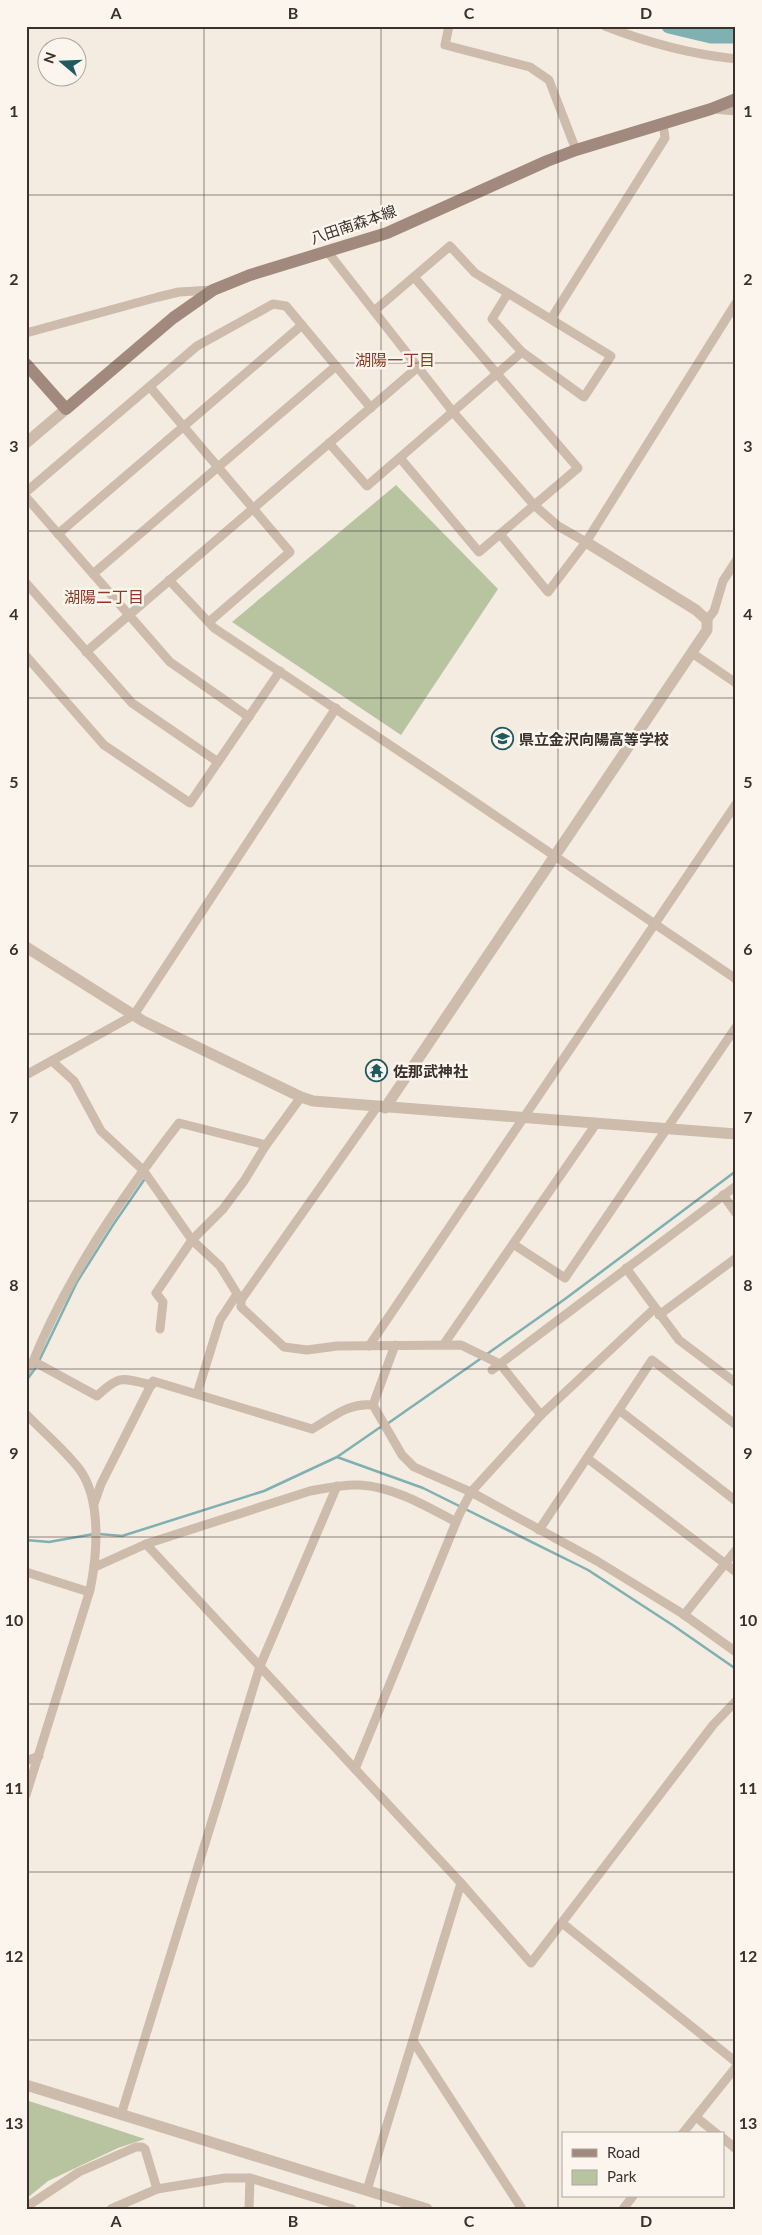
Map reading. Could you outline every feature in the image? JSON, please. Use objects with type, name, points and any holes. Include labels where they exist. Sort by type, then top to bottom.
[{"type":"main road","name":"八田南森本線","points":[[66,409],[173,318],[213,290],[250,275],[387,233],[547,160],[711,109],[736,99]]},
{"type":"main road","points":[[26,364],[66,409]]},
{"type":"street","points":[[449,26],[446,44],[530,67],[549,80],[576,150]]},
{"type":"street","points":[[605,26],[643,41],[690,52],[736,59]]},
{"type":"street","points":[[711,109],[736,111]]},
{"type":"street","points":[[551,319],[665,138],[663,124]]},
{"type":"street","points":[[374,311],[450,246],[475,273],[551,319],[611,356],[584,397],[522,352],[492,319],[508,293]]},
{"type":"street","points":[[327,251],[453,412],[534,505],[558,526],[696,610],[707,620]]},
{"type":"street","points":[[400,458],[480,552],[578,468],[414,277]]},
{"type":"street","points":[[26,333],[165,295],[179,292],[213,290]]},
{"type":"street","points":[[500,534],[548,592],[586,542],[736,303]]},
{"type":"street","points":[[26,492],[197,346],[273,304],[286,306],[371,408]]},
{"type":"street","points":[[58,534],[302,325]]},
{"type":"street","points":[[329,443],[367,486],[522,352]]},
{"type":"street","points":[[93,574],[336,366]]},
{"type":"street","points":[[86,652],[418,367]]},
{"type":"street","points":[[150,387],[290,552],[209,622]]},
{"type":"street","points":[[26,443],[66,409]]},
{"type":"street","points":[[26,497],[170,662],[249,717]]},
{"type":"street","points":[[197,1394],[220,1320],[240,1297],[381,1107],[554,856],[707,630],[707,620],[714,611],[724,581],[736,561]]},
{"type":"street","points":[[169,580],[214,628],[336,708],[736,979]]},
{"type":"street","points":[[26,583],[132,704],[218,762]]},
{"type":"street","points":[[692,653],[736,683]]},
{"type":"street","points":[[26,656],[104,745],[190,803],[280,671]]},
{"type":"street","points":[[26,1075],[134,1015],[336,708]]},
{"type":"street","points":[[369,1346],[736,804]]},
{"type":"street","points":[[27,950],[166,1033],[301,1097],[340,1104],[736,1134]]},
{"type":"street","points":[[513,1244],[564,1278],[736,1027]]},
{"type":"street","points":[[52,1061],[74,1081],[101,1131],[143,1170],[192,1240],[220,1266],[240,1297],[241,1307],[284,1348],[307,1350],[395,1345],[460,1345],[496,1365],[541,1415]]},
{"type":"street","points":[[160,1329],[163,1302],[156,1293],[192,1240],[223,1209],[244,1181],[266,1144],[301,1097]]},
{"type":"street","points":[[26,1371],[33,1362],[53,1314],[100,1233],[143,1170],[179,1123],[266,1144]]},
{"type":"street","points":[[444,1344],[596,1124]]},
{"type":"street","points":[[496,1365],[736,1186]]},
{"type":"street","points":[[724,1195],[736,1212]]},
{"type":"street","points":[[355,1769],[470,1494],[541,1415],[656,1312],[736,1258]]},
{"type":"street","points":[[626,1268],[656,1312],[679,1340],[736,1383]]},
{"type":"street","points":[[374,1408],[395,1345]]},
{"type":"street","points":[[539,1530],[652,1360],[736,1424]]},
{"type":"street","points":[[33,1362],[97,1396],[111,1382],[123,1378],[152,1384]]},
{"type":"street","points":[[94,1507],[101,1484],[153,1381],[312,1430],[336,1413],[366,1404],[374,1408],[393,1443],[414,1467],[470,1494],[597,1561],[684,1615],[736,1652]]},
{"type":"street","points":[[619,1410],[736,1502]]},
{"type":"street","points":[[26,1414],[81,1471],[94,1507],[96,1557],[89,1592],[26,1795]]},
{"type":"street","points":[[587,1458],[736,1572]]},
{"type":"street","points":[[95,1567],[146,1544],[310,1491],[337,1486],[360,1484],[385,1489],[458,1519]]},
{"type":"street","points":[[121,2115],[260,1666],[337,1486]]},
{"type":"street","points":[[146,1544],[461,1883],[531,1963],[707,1733],[736,1701]]},
{"type":"street","points":[[684,1615],[736,1550]]},
{"type":"street","points":[[26,1572],[89,1592]]},
{"type":"street","points":[[26,1761],[39,1756]]},
{"type":"street","points":[[367,2190],[461,1883]]},
{"type":"street","points":[[562,1923],[736,2062]]},
{"type":"street","points":[[413,2041],[522,2209]]},
{"type":"street","points":[[684,2132],[736,2067]]},
{"type":"street","points":[[26,2085],[422,2208]]},
{"type":"street","points":[[696,2117],[715,2132]]},
{"type":"street","points":[[724,2139],[736,2148]]},
{"type":"street","points":[[26,2207],[79,2172],[136,2147],[145,2149],[157,2189]]},
{"type":"street","points":[[111,2209],[157,2189],[225,2178],[250,2178],[352,2209]]},
{"type":"street","points":[[249,2209],[250,2178]]},
{"type":"street","points":[[623,2209],[631,2198]]},
{"type":"green space","points":[[396,485],[498,589],[401,735],[232,622]]},
{"type":"green space","points":[[26,2100],[145,2139],[118,2148],[48,2181],[26,2199]]},
{"type":"waterway","points":[[669,26],[711,36],[736,36]]},
{"type":"waterway","points":[[487,1354],[565,1299],[736,1171]]},
{"type":"waterway","points":[[39,1361],[77,1282],[144,1180]]},
{"type":"waterway","points":[[387,1424],[483,1357]]},
{"type":"waterway","points":[[26,1381],[37,1366]]},
{"type":"waterway","points":[[99,1534],[122,1536],[264,1491],[337,1457],[382,1426]]},
{"type":"waterway","points":[[337,1457],[423,1488],[588,1570],[736,1669]]},
{"type":"waterway","points":[[26,1540],[49,1542],[94,1534]]},
{"type":"place","name":"県立金沢向陽高等学校","points":[[503,739]]},
{"type":"place","name":"佐那武神社","points":[[377,1071]]},
{"type":"district","name":"湖陽一丁目","points":[[395,359]]},
{"type":"district","name":"湖陽二丁目","points":[[104,596]]}]
